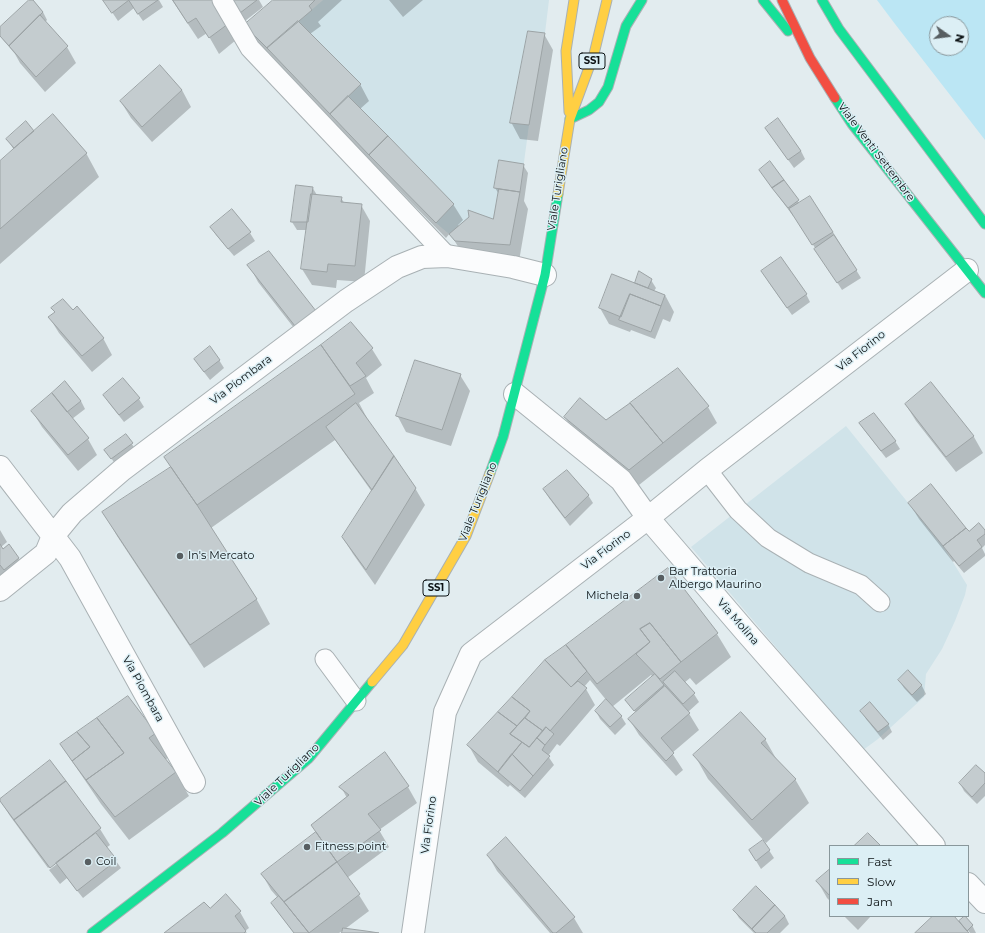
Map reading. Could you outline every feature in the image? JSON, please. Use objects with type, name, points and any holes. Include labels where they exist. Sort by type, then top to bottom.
[{"type":"main road","name":"Viale Turigliano","points":[[570,119],[566,50],[574,0]]},
{"type":"main road","name":"Viale Turigliano","points":[[92,933],[222,833],[270,794],[309,758],[403,645],[466,536],[503,437],[515,394],[545,276],[570,119],[594,54],[607,0]]},
{"type":"main road","points":[[570,119],[589,110],[599,102],[608,87],[626,26],[642,0]]},
{"type":"main road","points":[[763,0],[810,58]]},
{"type":"main road","name":"Viale Venti Settembre","points":[[782,0],[810,58],[852,124],[985,293]]},
{"type":"main road","points":[[822,0],[839,29],[985,224]]},
{"type":"street","name":"Via Piombara","points":[[0,590],[46,553],[53,536],[72,513],[122,470],[346,301],[397,267],[422,257],[447,256],[513,267],[545,276]]},
{"type":"street","name":"Via Fiorino","points":[[413,933],[445,712],[471,654],[967,270]]},
{"type":"street","name":"Via Molina","points":[[515,394],[621,480],[648,518],[933,845]]},
{"type":"street","name":"Via Piombara","points":[[0,467],[70,558],[194,782]]},
{"type":"street","points":[[969,885],[985,902]]},
{"type":"lane","points":[[222,0],[250,48],[447,256]]},
{"type":"lane","points":[[707,470],[738,510],[768,538],[809,563],[861,585],[880,602]]},
{"type":"lane","points":[[325,659],[356,701]]},
{"type":"shaded area","points":[[323,0],[549,0],[520,192],[510,245],[455,241],[267,48]]},
{"type":"shaded area","points":[[877,0],[985,0],[985,140],[895,24]]},
{"type":"shaded area","points":[[846,426],[943,546],[967,585],[965,595],[955,621],[942,649],[926,674],[924,697],[878,739],[863,750],[691,547]]},
{"type":"building","points":[[29,0],[33,0],[43,12],[9,46],[0,36],[0,27]]},
{"type":"building","points":[[103,0],[129,0],[112,13]]},
{"type":"building","points":[[129,0],[158,0],[138,14]]},
{"type":"building","points":[[173,0],[214,0],[228,24],[209,38],[196,18],[188,23]]},
{"type":"building","points":[[231,0],[257,0],[240,13]]},
{"type":"building","points":[[273,0],[315,0],[309,6],[312,10],[267,48],[244,25]]},
{"type":"building","points":[[40,15],[68,46],[36,77],[9,46]]},
{"type":"building","points":[[298,21],[361,84],[330,114],[267,48]]},
{"type":"building","points":[[528,31],[545,33],[529,125],[510,123]]},
{"type":"building","points":[[160,65],[182,90],[142,127],[120,101]]},
{"type":"building","points":[[348,96],[388,136],[369,155],[330,114]]},
{"type":"building","points":[[53,114],[87,153],[0,229],[0,161]]},
{"type":"building","points":[[778,118],[801,151],[788,160],[765,128]]},
{"type":"building","points":[[26,121],[34,131],[14,148],[6,139]]},
{"type":"building","points":[[388,136],[454,204],[436,223],[369,155]]},
{"type":"building","points":[[499,160],[524,164],[520,192],[494,188]]},
{"type":"building","points":[[770,161],[784,180],[772,188],[759,170]]},
{"type":"building","points":[[784,180],[799,200],[788,208],[772,188]]},
{"type":"building","points":[[296,185],[313,187],[308,222],[291,222]]},
{"type":"building","points":[[499,189],[520,192],[510,245],[455,241],[449,234],[469,217],[468,210],[493,219]]},
{"type":"building","points":[[311,194],[342,197],[341,202],[362,204],[355,266],[328,264],[327,272],[301,269]]},
{"type":"building","points":[[810,196],[833,232],[812,245],[789,209]]},
{"type":"building","points":[[232,209],[251,232],[228,249],[210,227]]},
{"type":"building","points":[[834,235],[857,270],[837,283],[814,249]]},
{"type":"building","points":[[269,251],[316,311],[295,326],[247,265]]},
{"type":"building","points":[[781,257],[807,294],[787,308],[761,271]]},
{"type":"building","points":[[639,271],[652,279],[648,288],[635,283]]},
{"type":"building","points":[[612,274],[665,295],[661,306],[630,294],[621,317],[599,308]]},
{"type":"building","points":[[630,294],[661,306],[651,332],[619,320]]},
{"type":"building","points":[[63,299],[73,310],[77,306],[104,338],[82,356],[48,317],[55,312],[51,308]]},
{"type":"building","points":[[351,322],[373,348],[356,363],[366,376],[350,386],[321,345]]},
{"type":"building","points":[[321,345],[355,394],[197,505],[164,457]]},
{"type":"building","points":[[210,346],[220,360],[204,372],[194,359]]},
{"type":"building","points":[[415,360],[461,374],[442,430],[396,416]]},
{"type":"building","points":[[678,368],[709,406],[663,443],[630,403]]},
{"type":"building","points":[[123,378],[140,398],[119,415],[103,395]]},
{"type":"building","points":[[65,381],[81,401],[67,412],[52,393]]},
{"type":"building","points":[[931,382],[974,436],[946,457],[905,404]]},
{"type":"building","points":[[52,393],[89,438],[68,455],[31,411]]},
{"type":"building","points":[[580,398],[606,420],[630,403],[663,443],[629,470],[564,417]]},
{"type":"building","points":[[356,403],[394,456],[372,490],[326,427]]},
{"type":"building","points":[[874,413],[896,441],[881,451],[859,423]]},
{"type":"building","points":[[126,434],[133,443],[111,459],[104,450]]},
{"type":"building","points":[[394,456],[416,488],[366,570],[342,537]]},
{"type":"building","name":"In's Mercato","points":[[171,467],[257,599],[190,645],[102,512]]},
{"type":"building","points":[[567,470],[589,495],[565,518],[543,489]]},
{"type":"building","points":[[931,484],[966,528],[943,546],[908,503]]},
{"type":"building","points":[[979,523],[985,530],[985,534],[977,540],[982,547],[959,566],[943,546],[966,528],[969,531]]},
{"type":"building","points":[[0,544],[3,549],[9,544],[19,558],[4,570],[0,565]]},
{"type":"building","points":[[668,568],[718,633],[681,662],[650,623],[640,629],[650,642],[597,684],[566,645]]},
{"type":"building","points":[[650,623],[681,662],[660,679],[636,654],[650,642],[640,629]]},
{"type":"building","points":[[566,645],[587,671],[571,687],[545,660]]},
{"type":"building","points":[[545,660],[571,687],[578,681],[587,688],[550,731],[546,727],[543,731],[525,718],[530,711],[512,697]]},
{"type":"building","points":[[908,670],[922,685],[912,695],[898,680]]},
{"type":"building","points":[[675,671],[695,693],[683,704],[663,682]]},
{"type":"building","points":[[655,674],[664,685],[634,711],[625,700]]},
{"type":"building","points":[[665,686],[690,713],[661,738],[674,753],[666,761],[628,719]]},
{"type":"building","points":[[128,696],[156,733],[149,738],[176,772],[115,817],[86,780],[124,753],[97,718]]},
{"type":"building","points":[[512,697],[530,711],[517,726],[498,712]]},
{"type":"building","points":[[606,699],[622,716],[610,727],[595,711]]},
{"type":"building","points":[[870,702],[889,724],[878,732],[860,711]]},
{"type":"building","points":[[498,712],[517,726],[510,734],[522,742],[498,772],[467,745]]},
{"type":"building","points":[[741,712],[766,739],[761,743],[796,779],[752,820],[693,755]]},
{"type":"building","points":[[97,718],[124,753],[86,780],[72,761],[90,747],[77,732]]},
{"type":"building","points":[[525,718],[543,731],[529,747],[510,734]]},
{"type":"building","points":[[546,727],[554,734],[545,745],[537,738]]},
{"type":"building","points":[[77,732],[90,747],[72,761],[60,744]]},
{"type":"building","points":[[537,738],[545,745],[542,750],[550,756],[533,776],[512,754],[522,742],[529,747]]},
{"type":"building","points":[[385,752],[409,786],[368,814],[381,830],[337,862],[311,825],[349,795],[339,787]]},
{"type":"building","points":[[512,754],[533,776],[520,791],[498,772]]},
{"type":"building","points":[[50,760],[66,781],[14,820],[0,799]]},
{"type":"building","points":[[976,765],[985,773],[985,783],[972,797],[959,783]]},
{"type":"building","points":[[66,781],[101,828],[50,868],[14,820]]},
{"type":"building","points":[[316,832],[337,862],[284,902],[261,874]]},
{"type":"building","points":[[96,833],[117,860],[77,891],[56,863]]},
{"type":"building","points":[[868,833],[880,845],[855,845]]},
{"type":"building","points":[[506,837],[575,917],[556,933],[553,933],[487,855]]},
{"type":"building","points":[[763,840],[770,850],[756,861],[749,850]]},
{"type":"building","points":[[337,862],[360,894],[309,933],[284,902]]},
{"type":"building","points":[[829,870],[829,895],[816,881]]},
{"type":"building","points":[[756,886],[775,905],[752,929],[733,910]]},
{"type":"building","points":[[226,894],[241,911],[235,916],[246,931],[244,933],[164,933],[204,902],[210,908]]},
{"type":"building","points":[[279,896],[309,933],[294,933],[271,903]]},
{"type":"building","points":[[775,905],[785,916],[767,933],[756,933],[752,929]]},
{"type":"building","points":[[932,917],[955,917],[969,933],[915,933]]},
{"type":"building","points":[[966,917],[973,925],[967,931],[959,921]]},
{"type":"building","points":[[343,928],[366,931],[379,933],[342,933]]},
{"type":"traffic: fast","points":[[570,119],[589,110],[599,102],[608,87],[626,26],[642,0]]},
{"type":"traffic: fast","points":[[763,0],[788,31]]},
{"type":"traffic: fast","points":[[822,0],[839,29],[985,224]]},
{"type":"traffic: fast","points":[[835,98],[852,124],[985,293]]},
{"type":"traffic: fast","points":[[490,473],[503,437],[545,275],[558,194]]},
{"type":"traffic: fast","points":[[92,933],[222,833],[309,758],[372,682]]},
{"type":"traffic: slow","points":[[569,112],[566,51],[574,0]]},
{"type":"traffic: slow","points":[[558,194],[570,119],[594,54],[607,0]]},
{"type":"traffic: slow","points":[[372,682],[403,645],[466,536],[490,473]]},
{"type":"traffic: jam","points":[[782,0],[810,58],[835,98]]},
{"type":"place","name":"In's Mercato","points":[[180,556]]},
{"type":"place","name":"Bar Trattoria Albergo Maurino","points":[[661,578]]},
{"type":"place","name":"Michela","points":[[637,596]]},
{"type":"place","name":"Fitness point","points":[[307,847]]},
{"type":"place","name":"Coil","points":[[88,862]]}]
